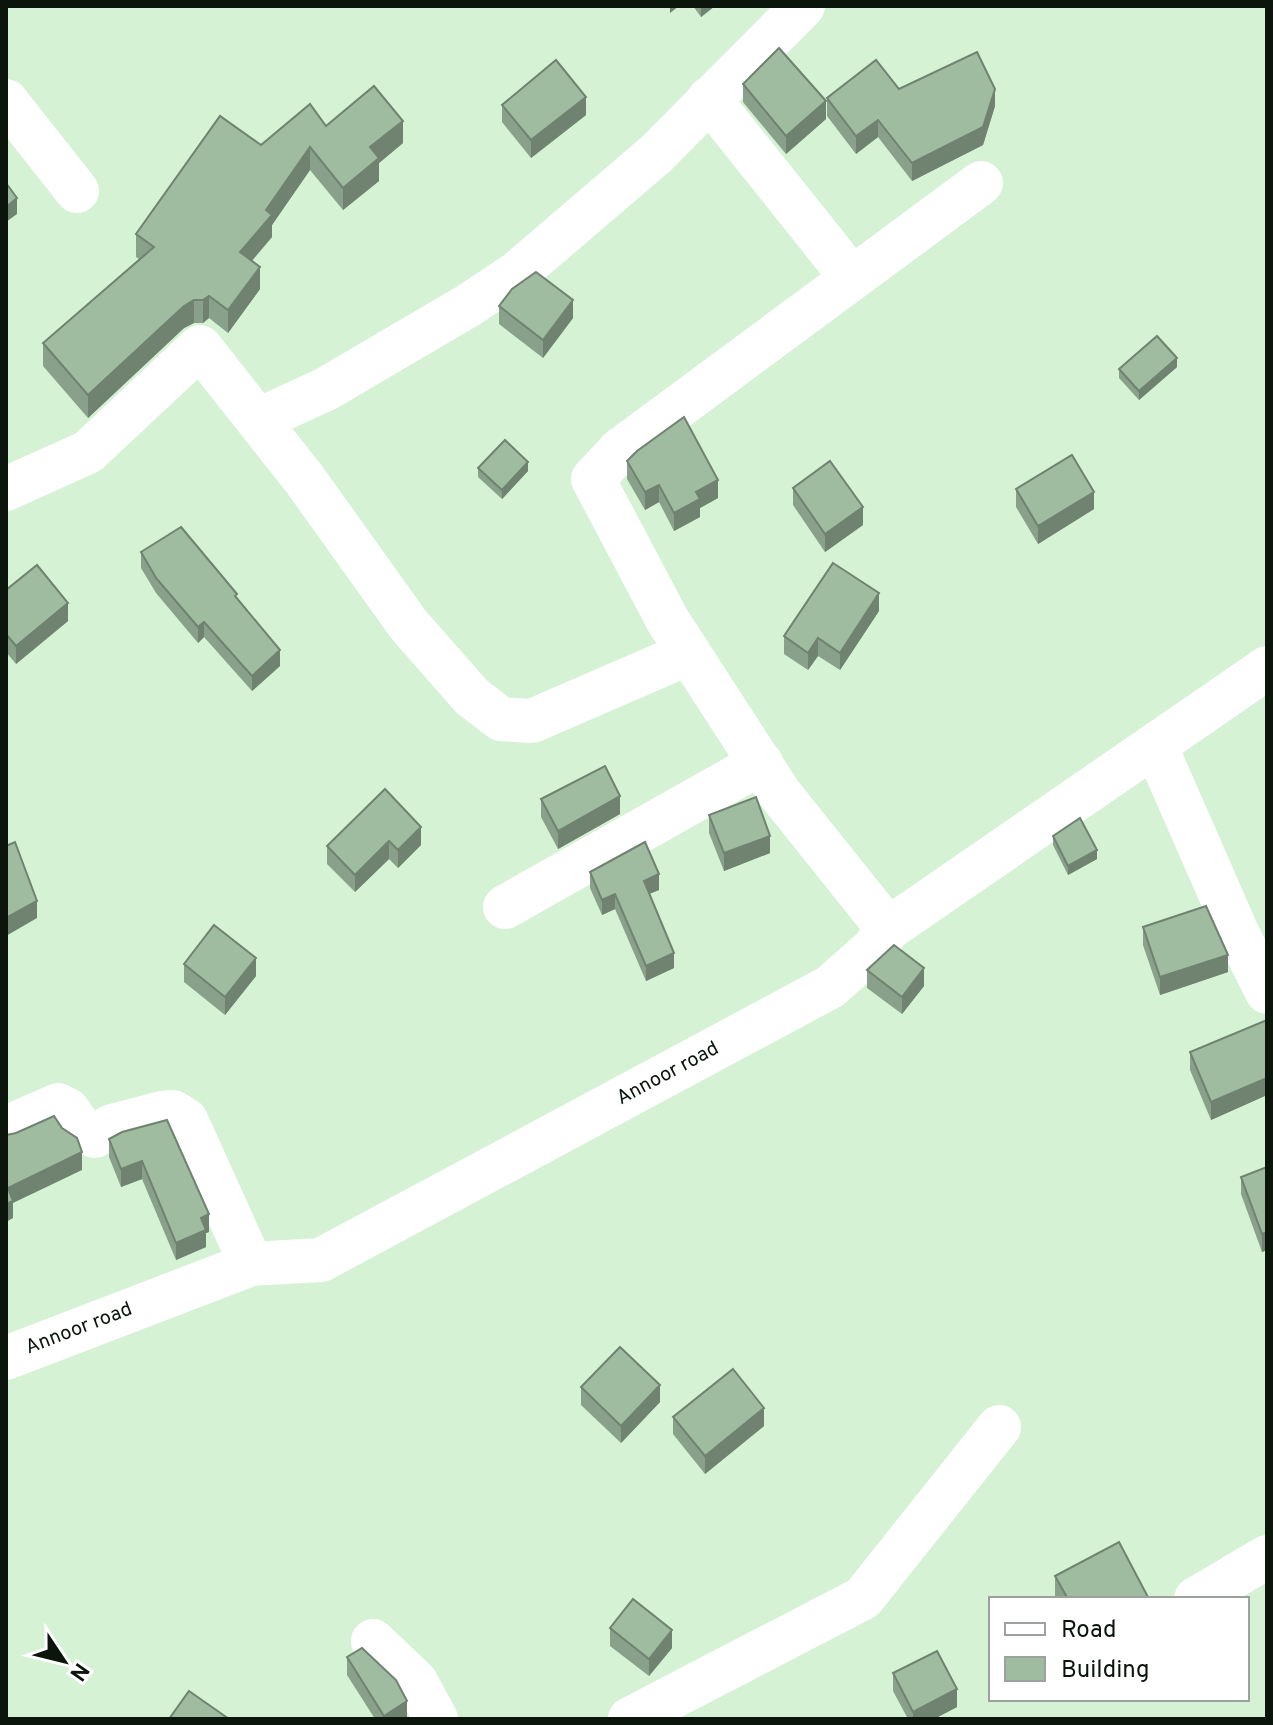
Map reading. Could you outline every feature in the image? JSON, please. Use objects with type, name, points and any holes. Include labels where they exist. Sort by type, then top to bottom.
[{"type":"street","points":[[258,420],[326,389],[469,305],[517,273],[656,154],[803,6]]},
{"type":"street","points":[[709,99],[852,278]]},
{"type":"street","points":[[6,101],[77,191]]},
{"type":"street","points":[[888,929],[780,794],[668,621],[593,479],[620,450],[981,183]]},
{"type":"street","points":[[6,489],[88,452],[200,347],[305,480],[408,624],[472,697],[501,719],[532,721],[689,653]]},
{"type":"street","name":"Annoor road","points":[[6,1358],[251,1264],[321,1260],[830,987],[873,949],[888,929],[1267,668]]},
{"type":"street","points":[[1155,745],[1251,925],[1267,992]]},
{"type":"street","points":[[505,907],[761,763]]},
{"type":"street","points":[[6,1128],[58,1105],[68,1110],[82,1131],[95,1136],[112,1126],[173,1112],[186,1120],[251,1264]]},
{"type":"street","points":[[630,1719],[679,1708],[863,1598],[999,1427]]},
{"type":"street","points":[[1199,1597],[1267,1557]]},
{"type":"street","points":[[373,1641],[416,1682],[436,1719]]},
{"type":"building","points":[[779,48],[826,101],[786,136],[743,84]]},
{"type":"building","points":[[977,52],[995,89],[983,127],[912,163],[878,120],[856,136],[827,98],[876,60],[899,89]]},
{"type":"building","points":[[556,60],[586,97],[531,140],[502,105]]},
{"type":"building","points":[[374,86],[403,121],[370,147],[379,158],[343,188],[310,147],[266,210],[272,215],[240,252],[260,267],[228,310],[209,296],[184,306],[88,395],[43,343],[154,247],[136,234],[220,116],[261,145],[310,104],[326,126]]},
{"type":"building","points":[[6,183],[17,198],[6,207]]},
{"type":"building","points":[[536,272],[573,300],[543,340],[499,306],[512,289]]},
{"type":"building","points":[[1157,336],[1177,358],[1139,391],[1119,369]]},
{"type":"building","points":[[684,417],[718,480],[696,492],[700,499],[674,513],[659,485],[645,492],[627,461]]},
{"type":"building","points":[[505,440],[528,462],[502,490],[478,468]]},
{"type":"building","points":[[1072,455],[1094,492],[1038,526],[1016,489]]},
{"type":"building","points":[[830,461],[863,507],[825,534],[793,488]]},
{"type":"building","points":[[181,527],[280,650],[252,676],[204,622],[198,627],[156,578],[141,552]]},
{"type":"building","points":[[833,563],[879,593],[840,653],[818,638],[808,653],[784,636]]},
{"type":"building","points":[[37,565],[68,603],[16,646],[6,634],[6,590]]},
{"type":"building","points":[[605,766],[620,796],[558,831],[541,799]]},
{"type":"building","points":[[385,789],[421,827],[398,850],[389,841],[355,875],[327,846]]},
{"type":"building","points":[[756,797],[770,836],[724,853],[709,815]]},
{"type":"building","points":[[1080,818],[1097,850],[1068,866],[1053,836]]},
{"type":"building","points":[[15,842],[37,901],[6,918],[6,846]]},
{"type":"building","points":[[645,842],[659,874],[644,881],[674,953],[646,966],[615,894],[602,900],[590,872]]},
{"type":"building","points":[[1206,906],[1228,955],[1160,977],[1143,927]]},
{"type":"building","points":[[214,925],[256,958],[225,997],[184,964]]},
{"type":"building","points":[[894,945],[924,968],[902,997],[867,970]]},
{"type":"building","points":[[1267,1020],[1267,1078],[1211,1102],[1190,1052]]},
{"type":"building","points":[[54,1116],[62,1128],[77,1138],[82,1152],[8,1188],[13,1201],[6,1204],[6,1135]]},
{"type":"building","points":[[167,1120],[209,1214],[201,1218],[206,1230],[176,1243],[142,1161],[121,1169],[109,1139],[122,1132]]},
{"type":"building","points":[[1267,1167],[1267,1232],[1262,1234],[1241,1177]]},
{"type":"building","points":[[620,1347],[660,1385],[621,1426],[581,1387]]},
{"type":"building","points":[[733,1369],[764,1408],[705,1456],[673,1417]]},
{"type":"building","points":[[1119,1542],[1148,1597],[1067,1597],[1055,1576]]},
{"type":"building","points":[[633,1599],[672,1630],[649,1659],[610,1628]]},
{"type":"building","points":[[362,1648],[396,1680],[407,1701],[384,1716],[347,1657]]},
{"type":"building","points":[[937,1651],[957,1689],[913,1712],[893,1673]]},
{"type":"building","points":[[189,1691],[229,1719],[169,1719]]}]
